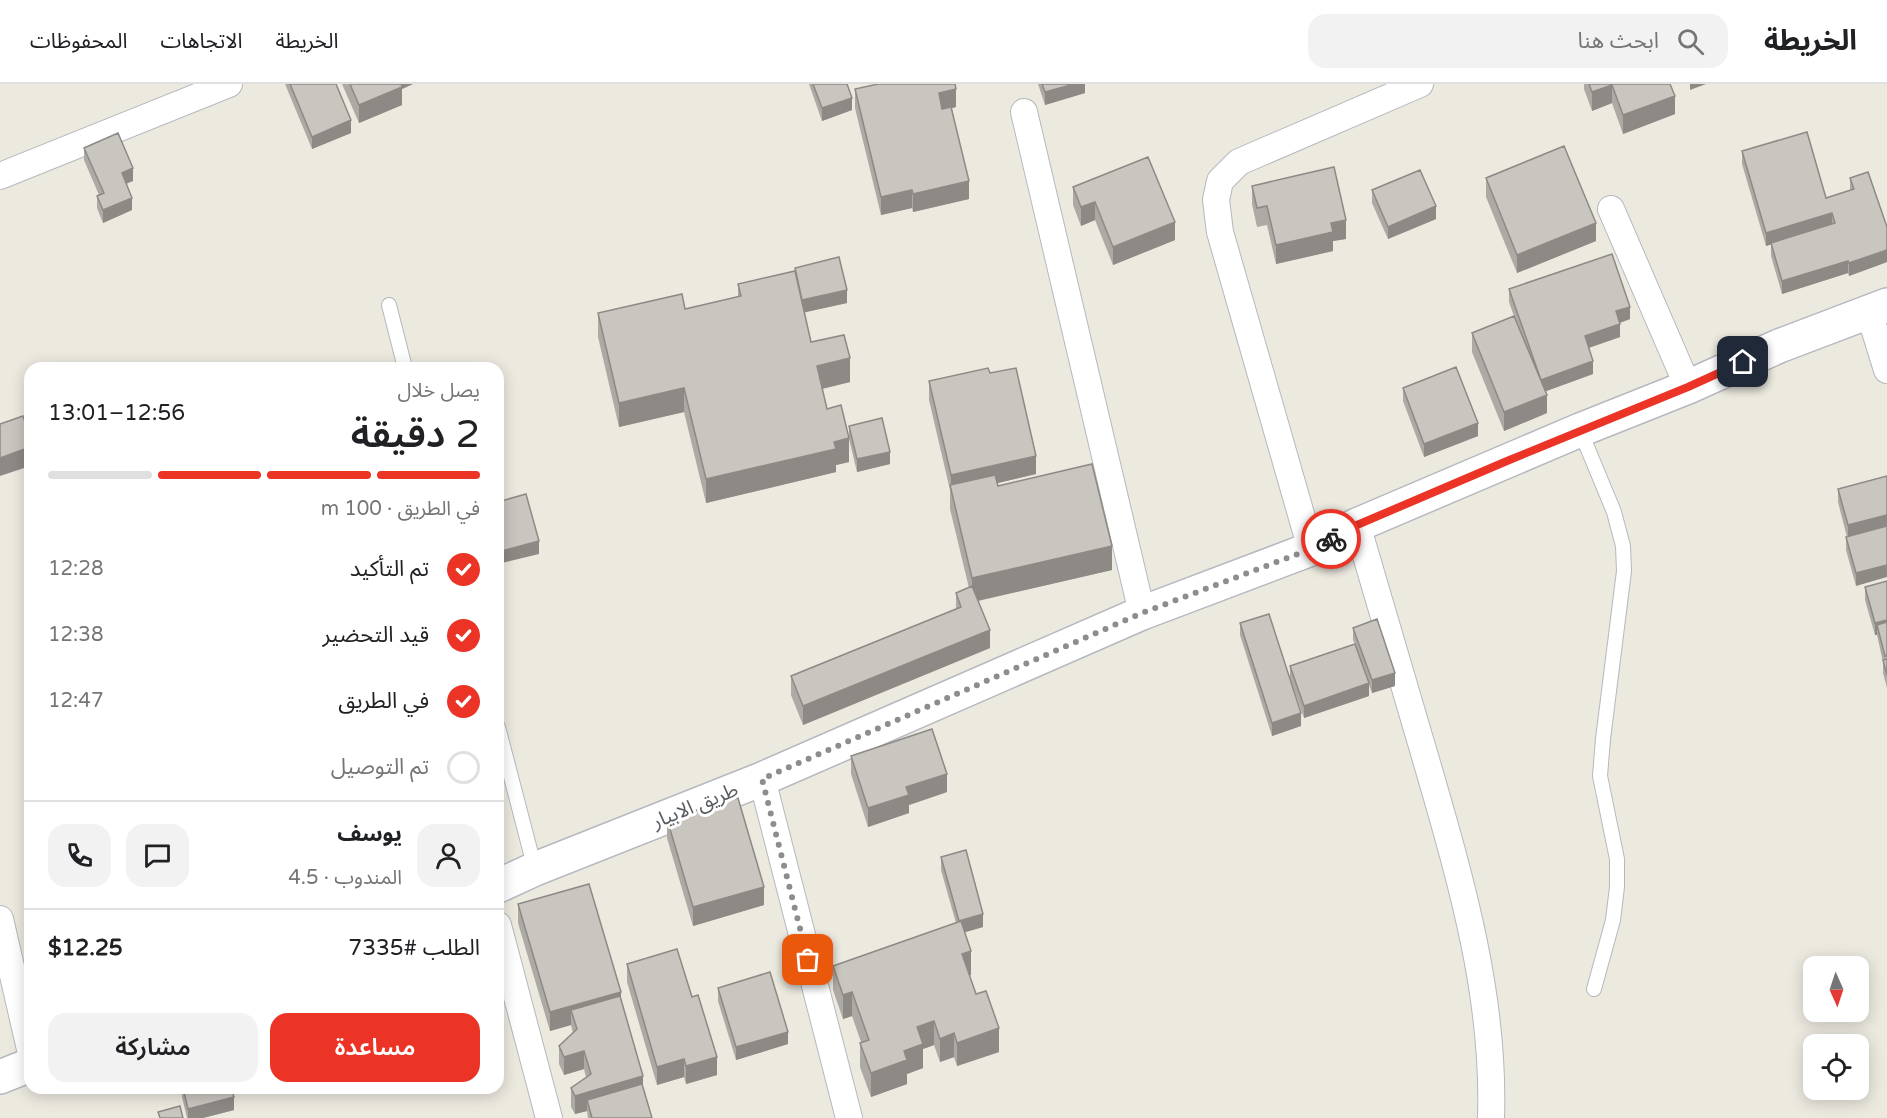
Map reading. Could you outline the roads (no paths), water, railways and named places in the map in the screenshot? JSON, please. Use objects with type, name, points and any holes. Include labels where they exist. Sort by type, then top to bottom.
[{"type":"main road","name":"طريق الابيار","points":[[504,883],[762,779],[1142,613],[1311,549],[1357,525],[1580,430],[1688,387],[1779,346],[1878,308]]},
{"type":"main road","points":[[0,1077],[24,1067]]},
{"type":"street","points":[[0,176],[229,84]]},
{"type":"street","points":[[1311,549],[1220,232],[1216,200],[1220,181],[1239,162],[1420,84]]},
{"type":"street","points":[[1024,112],[1142,613]]},
{"type":"street","points":[[1611,209],[1688,387]]},
{"type":"street","points":[[1878,308],[1887,370]]},
{"type":"street","points":[[1357,525],[1459,876],[1475,944],[1490,1044],[1491,1118]]},
{"type":"street","points":[[762,779],[849,1118]]},
{"type":"street","points":[[0,919],[24,1022]]},
{"type":"street","points":[[504,947],[549,1118]]},
{"type":"lane","points":[[389,304],[404,362]]},
{"type":"lane","points":[[1580,430],[1614,512],[1623,546],[1624,571],[1600,776],[1617,859],[1617,887],[1613,920],[1594,989]]},
{"type":"lane","points":[[504,750],[535,869]]}]
